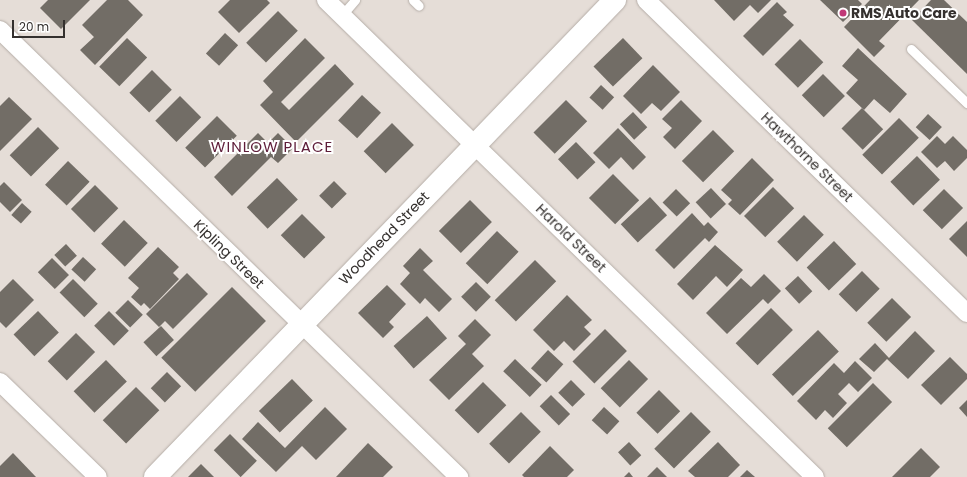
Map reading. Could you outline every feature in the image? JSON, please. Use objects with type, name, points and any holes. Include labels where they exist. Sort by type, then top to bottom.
[{"type":"street","name":"Harold Street","points":[[326,0],[815,477]]},
{"type":"street","name":"Woodhead Street","points":[[155,477],[615,0]]},
{"type":"street","name":"Hawthorne Street","points":[[646,0],[967,314]]},
{"type":"street","name":"Kipling Street","points":[[0,30],[459,477]]},
{"type":"street","points":[[0,382],[98,477]]},
{"type":"lane","points":[[342,15],[355,0]]},
{"type":"lane","points":[[910,49],[967,103]]},
{"type":"building","points":[[48,0],[90,0],[61,29],[40,8]]},
{"type":"building","points":[[107,0],[128,0],[143,15],[95,65],[80,50],[94,37],[82,25]]},
{"type":"building","points":[[230,0],[267,0],[270,3],[239,33],[218,12]]},
{"type":"building","points":[[714,0],[771,0],[758,13],[750,5],[734,21]]},
{"type":"building","name":"RMS Auto Care","points":[[820,0],[858,0],[862,4],[843,22]]},
{"type":"building","points":[[870,0],[919,0],[879,41],[885,46],[874,57],[844,27]]},
{"type":"building","points":[[931,0],[944,0],[967,22],[967,74],[912,20]]},
{"type":"building","points":[[777,2],[787,12],[783,15],[794,25],[763,56],[743,36]]},
{"type":"building","points":[[278,11],[298,31],[266,63],[246,43]]},
{"type":"building","points":[[225,33],[238,45],[219,66],[206,53]]},
{"type":"building","points":[[127,38],[147,57],[119,86],[99,67]]},
{"type":"building","points":[[305,38],[325,58],[281,102],[289,110],[335,64],[354,84],[296,142],[260,105],[273,92],[263,81]]},
{"type":"building","points":[[623,38],[642,58],[613,87],[594,66]]},
{"type":"building","points":[[800,39],[823,62],[798,88],[775,64]]},
{"type":"building","points":[[858,48],[907,94],[890,113],[874,99],[864,110],[846,93],[858,80],[842,66]]},
{"type":"building","points":[[653,65],[680,92],[661,111],[652,103],[641,114],[623,96]]},
{"type":"building","points":[[152,70],[172,90],[149,112],[129,93]]},
{"type":"building","points":[[823,74],[845,96],[824,117],[802,95]]},
{"type":"building","points":[[601,85],[614,97],[603,110],[589,97]]},
{"type":"building","points":[[362,95],[381,113],[357,138],[338,121]]},
{"type":"building","points":[[180,96],[201,117],[176,142],[155,121]]},
{"type":"building","points":[[9,97],[32,119],[0,151],[0,106]]},
{"type":"building","points":[[566,100],[587,121],[555,154],[533,133]]},
{"type":"building","points":[[681,100],[702,121],[675,149],[663,137],[672,128],[662,119]]},
{"type":"building","points":[[862,108],[883,129],[863,150],[841,129]]},
{"type":"building","points":[[633,112],[647,127],[634,140],[620,124]]},
{"type":"building","points":[[928,114],[942,127],[930,140],[916,127]]},
{"type":"building","points":[[217,116],[237,136],[205,168],[185,148]]},
{"type":"building","points":[[899,118],[919,138],[882,175],[862,155]]},
{"type":"building","points":[[392,123],[414,145],[386,173],[364,151]]},
{"type":"building","points":[[38,127],[59,148],[31,176],[10,155]]},
{"type":"building","points":[[618,128],[646,157],[633,170],[621,157],[609,169],[593,153]]},
{"type":"building","points":[[713,130],[734,151],[703,182],[682,161]]},
{"type":"building","points":[[258,133],[268,143],[278,133],[293,148],[278,163],[271,157],[232,196],[214,177]]},
{"type":"building","points":[[937,136],[945,144],[953,136],[967,150],[967,158],[954,171],[945,161],[937,168],[921,152]]},
{"type":"building","points":[[576,142],[595,162],[577,180],[558,159]]},
{"type":"building","points":[[917,156],[940,180],[913,205],[890,182]]},
{"type":"building","points":[[752,158],[774,180],[740,215],[728,204],[732,200],[721,190]]},
{"type":"building","points":[[68,161],[90,182],[67,206],[45,185]]},
{"type":"building","points":[[613,174],[639,200],[615,224],[589,198]]},
{"type":"building","points":[[277,178],[298,200],[268,229],[247,207]]},
{"type":"building","points":[[334,181],[347,194],[332,209],[319,196]]},
{"type":"building","points":[[4,182],[22,200],[10,212],[0,202],[0,186]]},
{"type":"building","points":[[95,185],[118,208],[94,232],[71,209]]},
{"type":"building","points":[[773,187],[794,208],[765,237],[744,216]]},
{"type":"building","points":[[711,188],[726,204],[711,218],[696,202]]},
{"type":"building","points":[[676,189],[690,203],[677,217],[663,202]]},
{"type":"building","points":[[944,189],[963,208],[942,229],[923,210]]},
{"type":"building","points":[[650,197],[667,215],[638,243],[621,224]]},
{"type":"building","points":[[470,200],[492,222],[461,253],[439,231]]},
{"type":"building","points":[[22,203],[32,212],[21,224],[11,215]]},
{"type":"building","points":[[692,213],[704,226],[708,222],[718,232],[709,242],[705,238],[674,269],[655,250]]},
{"type":"building","points":[[302,214],[325,237],[304,259],[281,235]]},
{"type":"building","points":[[804,215],[824,235],[797,262],[777,242]]},
{"type":"building","points":[[124,220],[148,243],[125,267],[101,244]]},
{"type":"building","points":[[967,221],[967,257],[949,239]]},
{"type":"building","points":[[497,231],[519,252],[487,284],[466,263]]},
{"type":"building","points":[[834,241],[856,264],[829,290],[807,267]]},
{"type":"building","points":[[66,244],[77,256],[65,267],[54,255]]},
{"type":"building","points":[[715,245],[743,270],[727,287],[716,276],[693,300],[677,284]]},
{"type":"building","points":[[158,247],[179,267],[173,273],[179,279],[150,309],[144,303],[141,306],[131,297],[139,288],[128,278]]},
{"type":"building","points":[[420,248],[433,261],[423,270],[452,299],[439,312],[425,298],[420,304],[400,284],[410,273],[403,266]]},
{"type":"building","points":[[83,257],[96,269],[85,282],[71,269]]},
{"type":"building","points":[[52,258],[69,275],[55,289],[38,272]]},
{"type":"building","points":[[535,260],[556,281],[516,322],[495,300]]},
{"type":"building","points":[[862,271],[880,289],[856,312],[839,294]]},
{"type":"building","points":[[187,273],[208,294],[173,329],[165,321],[159,327],[146,314]]},
{"type":"building","points":[[764,274],[781,291],[768,304],[763,299],[727,334],[706,313],[741,278],[751,287]]},
{"type":"building","points":[[798,276],[812,291],[799,304],[785,288]]},
{"type":"building","points":[[13,279],[34,300],[6,328],[0,322],[0,292]]},
{"type":"building","points":[[73,279],[98,304],[84,317],[60,292]]},
{"type":"building","points":[[476,282],[491,297],[476,312],[461,297]]},
{"type":"building","points":[[387,285],[406,304],[389,322],[394,327],[383,338],[358,313]]},
{"type":"building","points":[[232,287],[266,321],[195,392],[161,358]]},
{"type":"building","points":[[567,295],[592,320],[584,327],[591,334],[574,351],[564,341],[554,351],[533,330]]},
{"type":"building","points":[[892,298],[911,317],[886,342],[867,323]]},
{"type":"building","points":[[128,300],[143,315],[130,328],[115,313]]},
{"type":"building","points":[[771,308],[793,330],[758,365],[736,343]]},
{"type":"building","points":[[38,311],[59,333],[34,356],[14,335]]},
{"type":"building","points":[[109,311],[129,331],[114,346],[94,326]]},
{"type":"building","points":[[427,316],[447,338],[414,368],[394,346]]},
{"type":"building","points":[[475,319],[491,335],[472,354],[484,366],[449,400],[429,380],[466,344],[458,336]]},
{"type":"building","points":[[161,326],[174,340],[156,356],[143,342]]},
{"type":"building","points":[[605,329],[627,351],[594,383],[572,362]]},
{"type":"building","points":[[818,330],[839,352],[793,396],[772,374]]},
{"type":"building","points":[[915,331],[935,351],[908,379],[887,359],[874,372],[859,359],[875,343],[889,358]]},
{"type":"building","points":[[76,333],[95,352],[67,380],[48,361]]},
{"type":"building","points":[[548,350],[563,364],[546,383],[531,368]]},
{"type":"building","points":[[950,357],[967,374],[967,379],[941,405],[921,385]]},
{"type":"building","points":[[515,359],[542,385],[530,397],[503,371]]},
{"type":"building","points":[[106,360],[127,382],[94,413],[74,391]]},
{"type":"building","points":[[629,360],[648,379],[620,407],[601,388]]},
{"type":"building","points":[[855,361],[872,378],[858,392],[849,383],[838,394],[847,403],[833,418],[825,410],[816,420],[797,401],[834,363],[844,373]]},
{"type":"building","points":[[167,372],[181,386],[165,402],[151,388]]},
{"type":"building","points":[[292,379],[313,401],[280,433],[259,411]]},
{"type":"building","points":[[571,380],[585,394],[572,407],[558,393]]},
{"type":"building","points":[[483,382],[506,405],[478,434],[455,410]]},
{"type":"building","points":[[873,383],[892,402],[847,447],[828,428]]},
{"type":"building","points":[[136,387],[159,410],[126,444],[103,420]]},
{"type":"building","points":[[659,390],[680,411],[658,434],[636,413]]},
{"type":"building","points":[[551,395],[570,414],[559,425],[540,406]]},
{"type":"building","points":[[967,400],[967,417],[959,408]]},
{"type":"building","points":[[325,407],[347,429],[316,460],[302,446],[276,472],[242,439],[258,422],[285,448]]},
{"type":"building","points":[[604,407],[619,421],[607,434],[592,420]]},
{"type":"building","points":[[521,412],[541,432],[509,464],[489,444]]},
{"type":"building","points":[[691,412],[711,432],[674,469],[654,449]]},
{"type":"building","points":[[230,434],[257,461],[240,477],[214,450]]},
{"type":"building","points":[[629,442],[641,455],[630,465],[618,452]]},
{"type":"building","points":[[718,442],[740,465],[728,477],[695,477],[688,471]]},
{"type":"building","points":[[368,443],[393,467],[383,477],[336,477]]},
{"type":"building","points":[[550,446],[574,470],[567,477],[524,477],[522,475]]},
{"type":"building","points":[[921,448],[940,467],[930,477],[892,477]]},
{"type":"building","points":[[13,453],[36,477],[0,477],[0,466]]},
{"type":"building","points":[[201,464],[214,477],[188,477]]},
{"type":"building","points":[[657,467],[667,477],[647,477]]},
{"type":"building","points":[[747,470],[755,477],[740,477]]},
{"type":"building","points":[[629,472],[633,477],[624,477]]},
{"type":"place","name":"RMS Auto Care","points":[[843,13]]},
{"type":"district","name":"WINLOW PLACE","points":[[272,147]]}]
